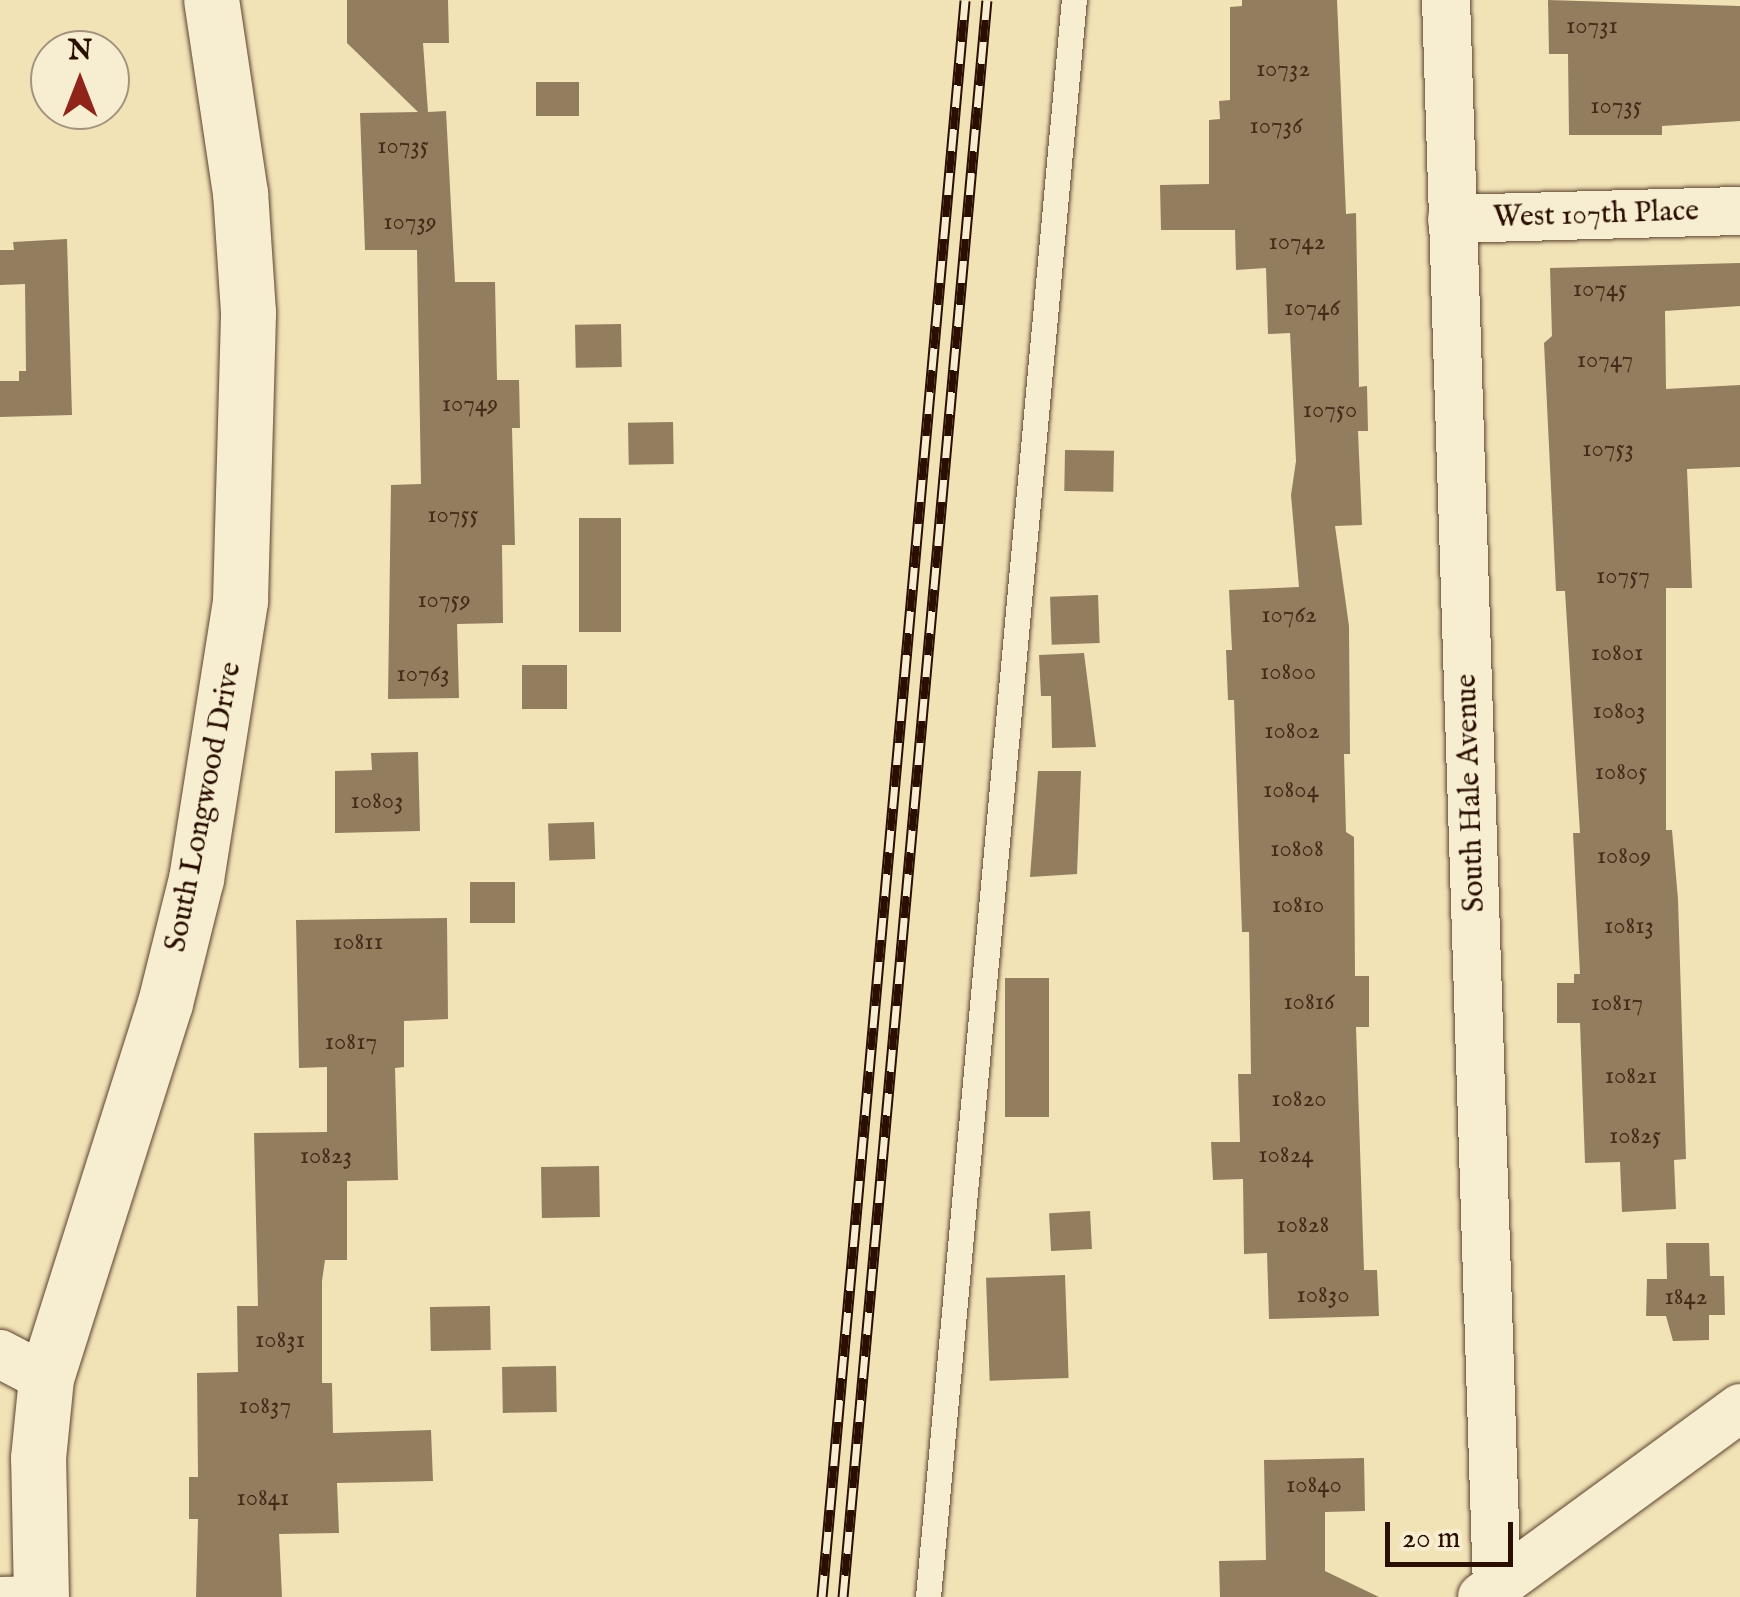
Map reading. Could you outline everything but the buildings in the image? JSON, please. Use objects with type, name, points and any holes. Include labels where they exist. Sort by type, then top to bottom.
[{"type":"street","name":"South Longwood Drive","points":[[27,1591],[38,1458],[23,1366],[165,1003],[192,896],[240,601],[248,312],[240,192],[211,0]]},
{"type":"street","name":"South Hale Avenue","points":[[1446,0],[1490,1591]]},
{"type":"street","name":"West 107th Place","points":[[1452,220],[1740,211]]},
{"type":"street","points":[[1490,1591],[1740,1408]]},
{"type":"lane","points":[[928,1597],[1074,0]]},
{"type":"railway","points":[[822,1597],[965,0]]},
{"type":"railway","points":[[843,1597],[987,0]]}]
